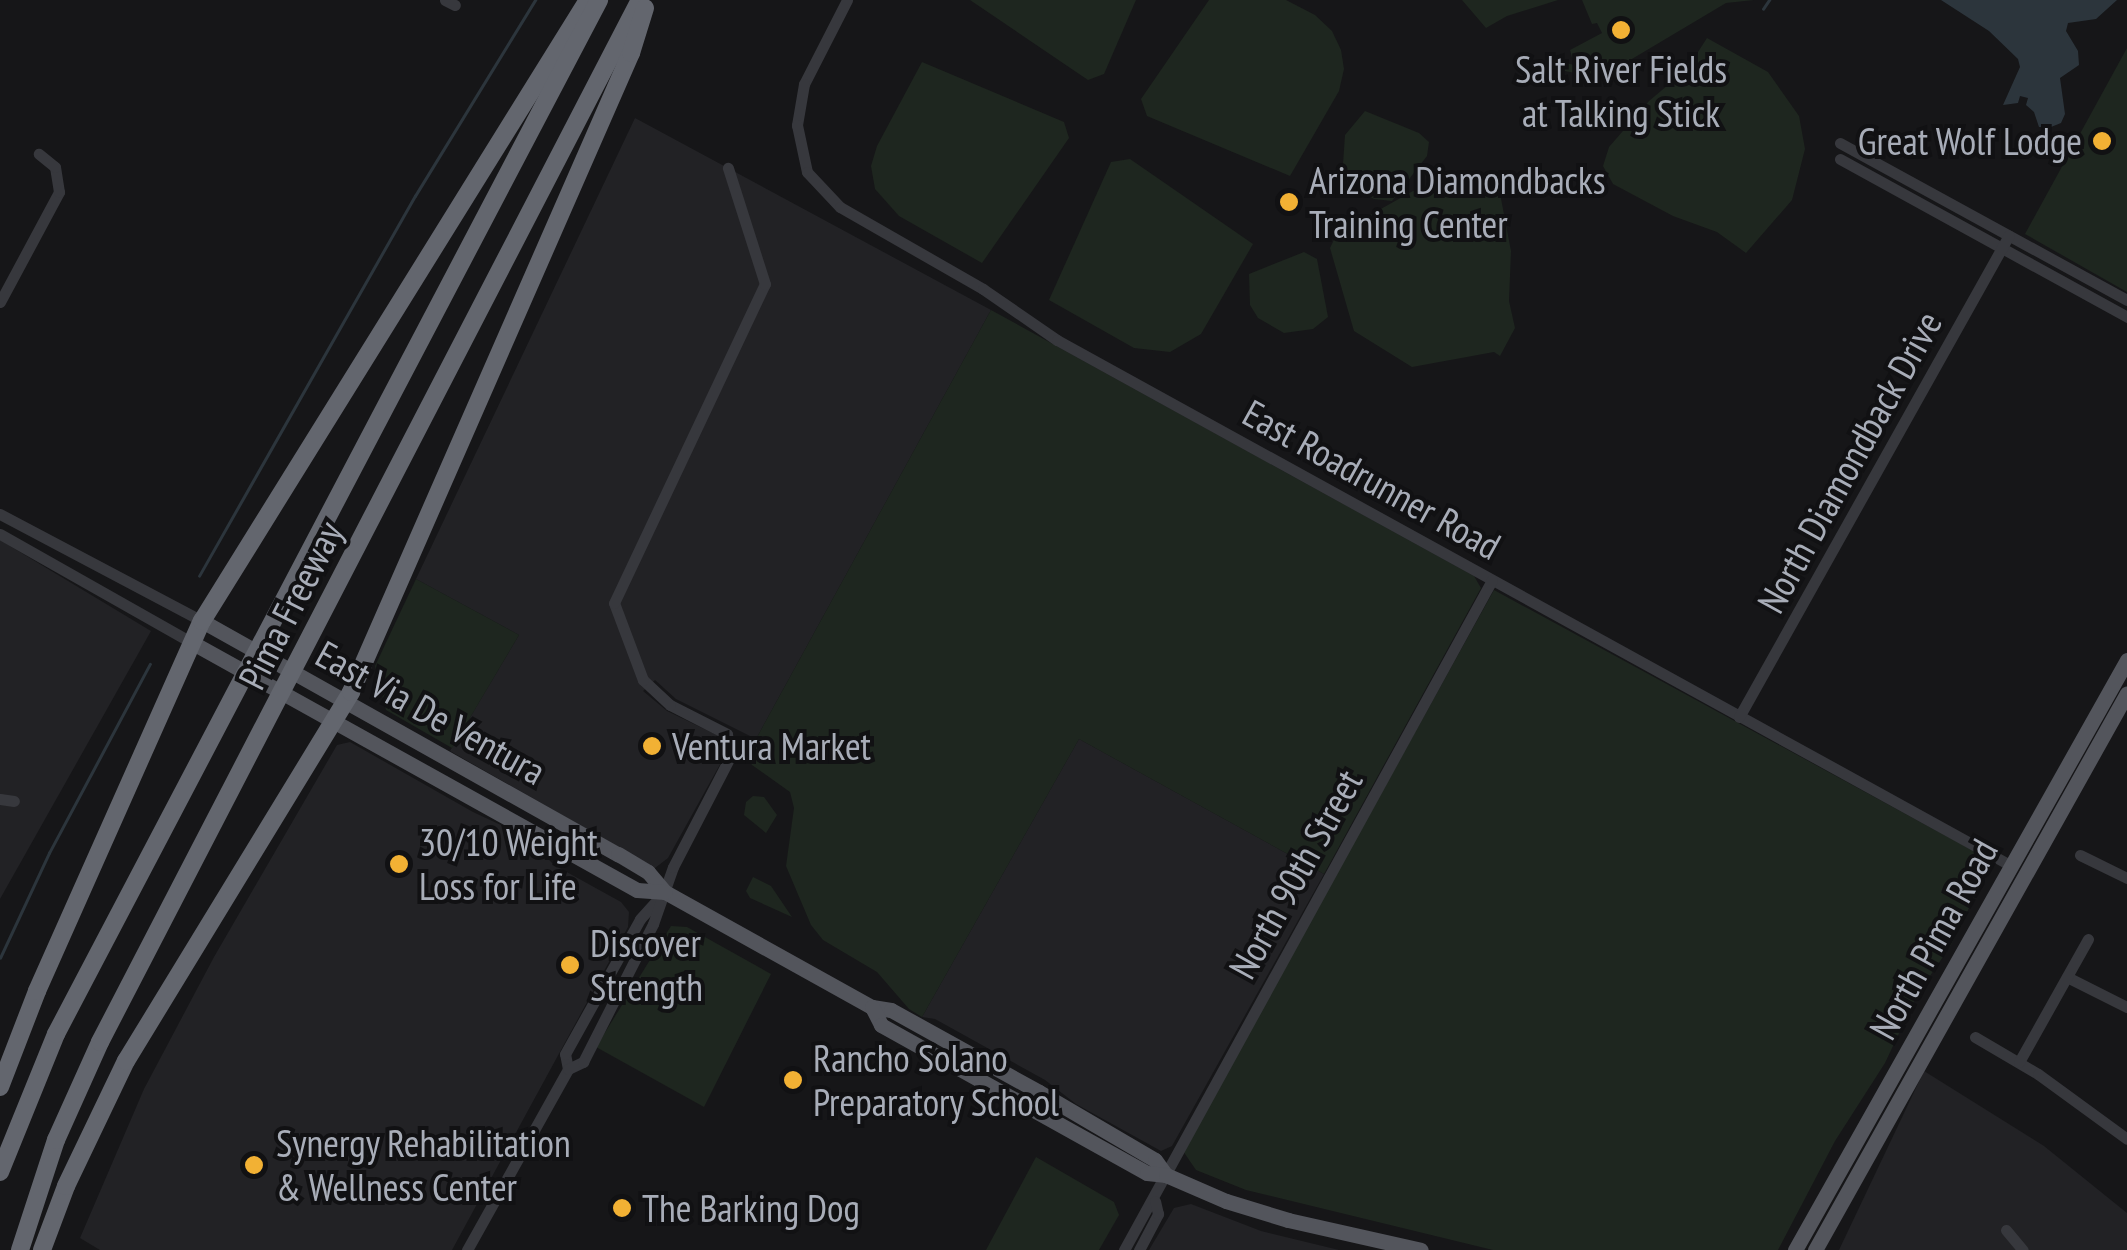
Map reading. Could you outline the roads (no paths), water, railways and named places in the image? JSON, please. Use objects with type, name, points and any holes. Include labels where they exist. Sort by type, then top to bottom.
[{"type":"highway","points":[[0,1087],[37,991],[202,621],[588,0]]},
{"type":"highway","name":"Pima Freeway","points":[[0,1172],[56,1034],[599,0]]},
{"type":"highway","name":"Pima Freeway","points":[[20,1250],[56,1140],[100,1042],[640,0]]},
{"type":"highway","points":[[42,1250],[84,1145],[144,1030],[345,702],[631,54],[648,0]]},
{"type":"main road","name":"East Via De Ventura","points":[[202,621],[618,854],[648,872],[665,892],[872,1007],[890,1010],[1039,1092],[1154,1160],[1166,1174],[1250,1209],[1421,1250]]},
{"type":"main road","name":"East Via De Ventura","points":[[191,642],[637,890],[665,892]]},
{"type":"main road","name":"North Pima Road","points":[[1795,1250],[2127,660]]},
{"type":"main road","name":"North Pima Road","points":[[1815,1250],[2127,693]]},
{"type":"street","name":"East Roadrunner Road","points":[[847,0],[808,74],[798,111],[798,144],[814,182],[840,208],[983,290],[1057,340],[2012,866]]},
{"type":"street","points":[[1840,143],[2127,300]]},
{"type":"street","points":[[0,302],[59,192],[55,167],[38,154]]},
{"type":"street","points":[[1840,159],[2127,316]]},
{"type":"street","points":[[467,1250],[568,1068],[583,1062],[665,892],[672,866],[732,747],[721,730],[654,694],[644,680],[614,602],[764,284],[728,168]]},
{"type":"street","name":"North Diamondback Drive","points":[[1739,717],[2009,235]]},
{"type":"street","name":"East Via De Ventura","points":[[0,514],[202,621]]},
{"type":"street","name":"East Via De Ventura","points":[[0,534],[191,642]]},
{"type":"street","name":"North 90th Street","points":[[1124,1250],[1145,1207],[1155,1200],[1492,580]]},
{"type":"street","points":[[0,799],[14,801]]},
{"type":"street","points":[[2080,856],[2127,878]]},
{"type":"street","points":[[568,1068],[565,1054],[574,1037],[640,919],[665,892]]},
{"type":"street","points":[[2019,1062],[2088,939]]},
{"type":"street","points":[[2067,977],[2127,1007]]},
{"type":"street","points":[[1975,1037],[2019,1062],[2127,1138]]},
{"type":"street","name":"North 90th Street","points":[[1139,1250],[1158,1214],[1155,1200]]},
{"type":"street","points":[[2006,1230],[2023,1250]]},
{"type":"waterway","points":[[199,576],[415,196],[535,0]]},
{"type":"waterway","points":[[1763,9],[1769,0]]},
{"type":"waterway","points":[[0,958],[49,853],[150,664]]},
{"type":"place","name":"Salt River Fields at Talking Stick","points":[[1621,30]]},
{"type":"place","name":"Great Wolf Lodge","points":[[2102,141]]},
{"type":"place","name":"Arizona Diamondbacks Training Center","points":[[1289,202]]},
{"type":"place","name":"Ventura Market","points":[[652,746]]},
{"type":"place","name":"30/10 Weight Loss for Life","points":[[399,864]]},
{"type":"place","name":"Discover Strength","points":[[570,965]]},
{"type":"place","name":"Rancho Solano Preparatory School","points":[[793,1080]]},
{"type":"place","name":"Synergy Rehabilitation & Wellness Center","points":[[254,1165]]},
{"type":"place","name":"The Barking Dog","points":[[622,1208]]}]
